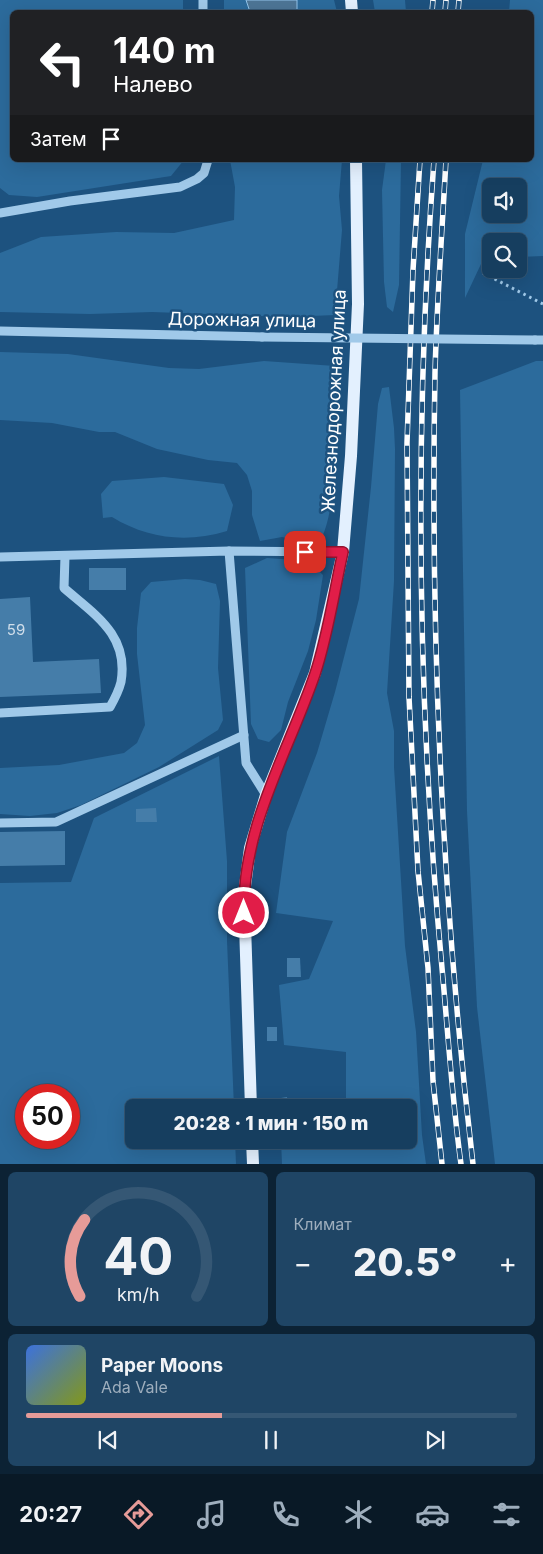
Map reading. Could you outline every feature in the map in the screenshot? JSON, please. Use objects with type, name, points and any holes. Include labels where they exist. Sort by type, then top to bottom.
[{"type":"main road","name":"Железнодорожная улица","points":[[251,1099],[244,894],[250,848],[266,795],[315,673],[343,552],[351,456],[358,304],[356,162]]},
{"type":"main road","points":[[252,1149],[253,1164]]},
{"type":"street","points":[[0,213],[189,185],[204,172],[207,162]]},
{"type":"street","name":"Дорожная улица","points":[[0,331],[262,337],[539,340]]},
{"type":"street","points":[[228,551],[246,763],[266,795]]},
{"type":"street","points":[[0,557],[228,551],[343,552]]},
{"type":"street","points":[[0,713],[110,707],[121,682],[120,650],[110,628],[64,588],[65,556]]},
{"type":"street","points":[[0,823],[56,822],[244,735]]},
{"type":"path","points":[[493,278],[543,304]]},
{"type":"shaded area","points":[[0,0],[183,0],[183,10],[10,10],[10,162],[182,162],[171,176],[37,197],[9,195],[0,188]]},
{"type":"shaded area","points":[[224,0],[334,0],[336,10],[224,10]]},
{"type":"shaded area","points":[[246,0],[297,0],[297,10],[249,10]]},
{"type":"shaded area","points":[[373,0],[405,0],[406,10],[375,10]]},
{"type":"shaded area","points":[[510,0],[543,0],[543,256],[527,257],[527,233],[482,233],[482,264],[465,298],[465,234],[483,162],[534,162],[534,10],[509,10]]},
{"type":"shaded area","points":[[230,162],[342,162],[339,196],[342,230],[335,315],[287,317],[152,312],[90,314],[0,312],[0,253],[41,237],[116,232],[174,233],[234,220],[235,187]]},
{"type":"shaded area","points":[[386,162],[401,162],[399,285],[393,312],[387,307],[384,282],[382,190]]},
{"type":"shaded area","points":[[0,352],[68,354],[169,368],[199,369],[264,361],[335,366],[336,430],[334,482],[331,506],[320,541],[313,538],[296,540],[282,537],[260,541],[252,515],[252,491],[247,475],[237,463],[208,460],[157,449],[115,432],[99,432],[52,423],[0,420]]},
{"type":"shaded area","points":[[536,361],[543,361],[543,1164],[495,1164],[477,1007],[467,811],[460,390]]},
{"type":"shaded area","points":[[389,387],[395,449],[394,581],[387,693],[394,731],[394,767],[405,946],[416,1032],[422,1135],[426,1164],[282,1164],[281,1149],[417,1149],[417,1099],[346,1099],[346,1052],[284,1045],[279,985],[309,979],[333,921],[276,913],[287,832],[317,753],[359,599],[378,404],[382,388]]},
{"type":"shaded area","points":[[164,477],[224,484],[233,505],[227,531],[197,537],[168,537],[140,530],[112,517],[103,518],[101,494],[112,481]]},
{"type":"shaded area","points":[[267,558],[309,561],[323,575],[316,620],[308,651],[288,702],[281,730],[269,742],[258,739],[251,724],[245,568]]},
{"type":"shaded area","points":[[185,579],[216,584],[220,601],[218,668],[223,720],[218,730],[159,767],[81,805],[57,813],[30,816],[0,814],[0,768],[59,765],[124,753],[137,743],[145,725],[137,654],[137,628],[141,593],[151,582]]},
{"type":"shaded area","points":[[219,756],[227,861],[227,941],[234,1099],[125,1099],[125,1149],[235,1149],[236,1164],[0,1164],[0,883],[71,882],[94,818]]},
{"type":"building","points":[[89,568],[126,568],[126,590],[89,590]]},
{"type":"building","points":[[30,597],[33,662],[99,659],[101,693],[0,697],[0,599]]},
{"type":"building","points":[[156,808],[157,822],[136,822],[136,809]]},
{"type":"building","points":[[65,831],[65,865],[0,866],[0,832]]},
{"type":"building","points":[[287,958],[300,958],[301,977],[287,977]]},
{"type":"building","points":[[267,1027],[277,1027],[277,1041],[267,1041]]},
{"type":"railway","points":[[432,10],[433,0]]},
{"type":"railway","points":[[445,10],[446,0]]},
{"type":"railway","points":[[458,10],[459,0]]},
{"type":"railway","points":[[420,162],[413,270],[407,443],[409,697],[418,871],[428,968],[433,1081],[442,1164]]},
{"type":"railway","points":[[434,162],[423,362],[421,463],[423,665],[427,767],[434,867],[461,1164]]},
{"type":"railway","points":[[446,162],[435,372],[434,570],[446,867],[453,966],[473,1164]]},
{"type":"route","points":[[244,913],[244,894],[250,848],[266,795],[315,673],[343,552],[305,552]]}]
